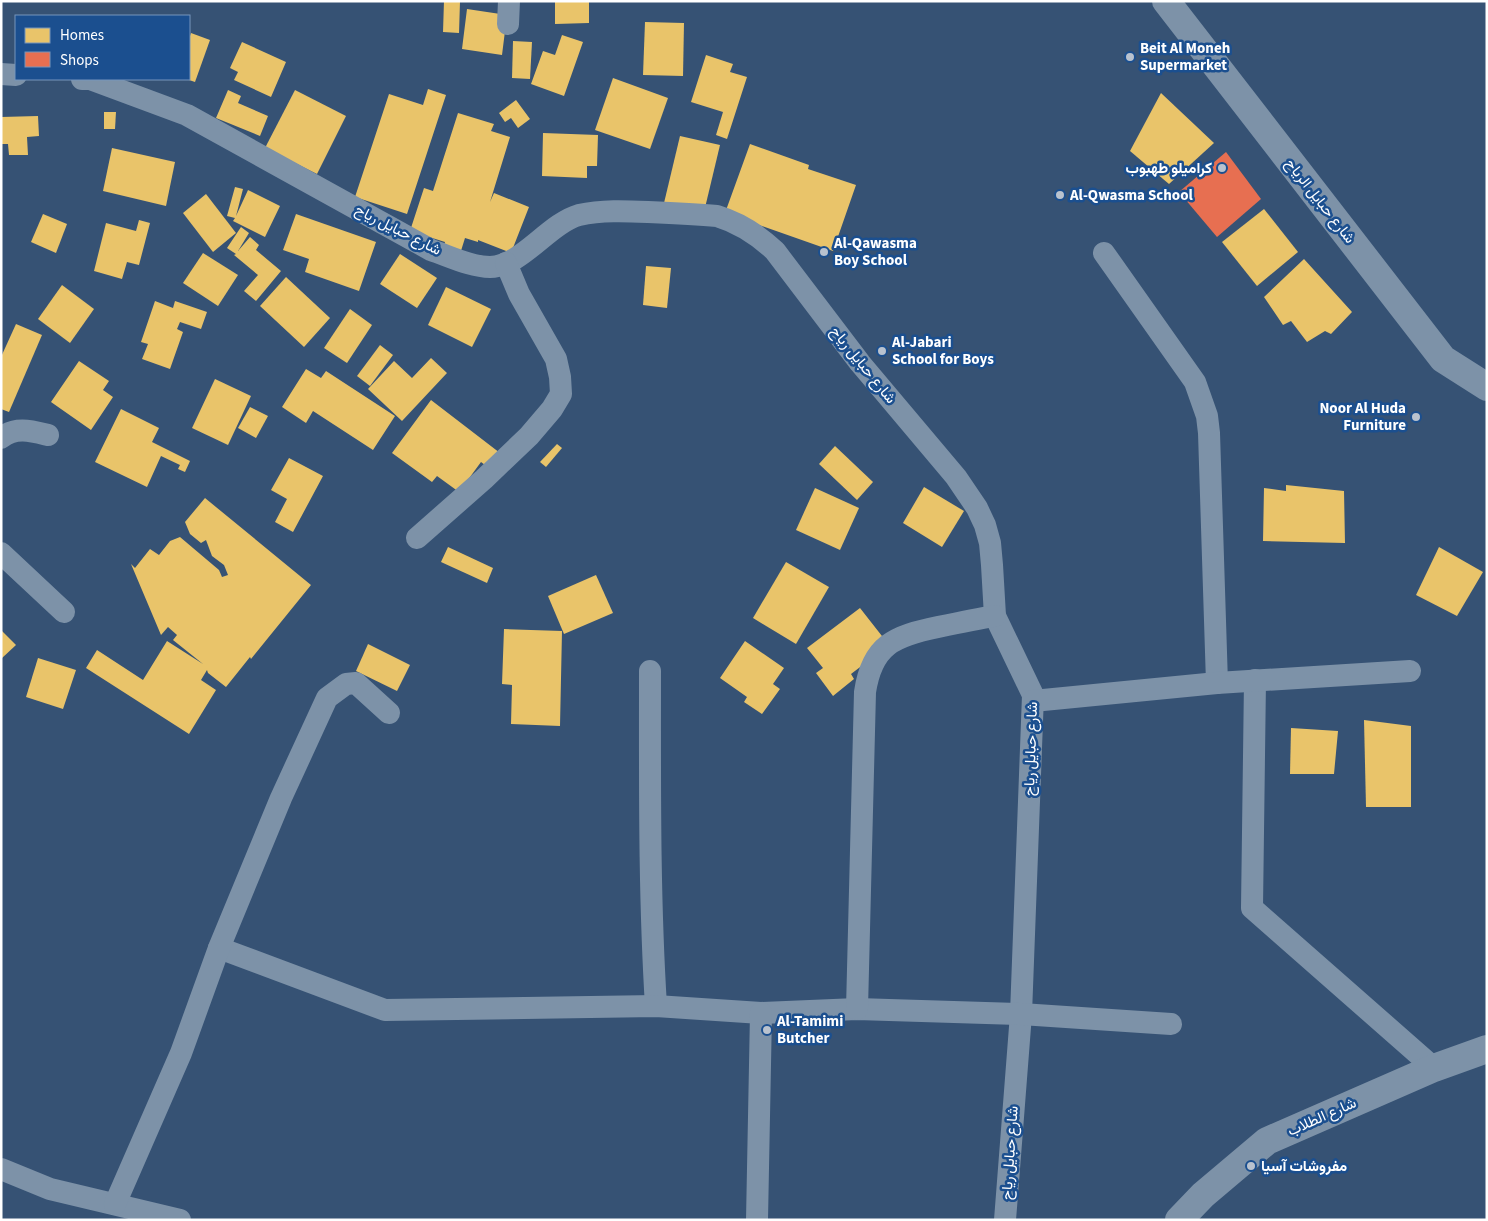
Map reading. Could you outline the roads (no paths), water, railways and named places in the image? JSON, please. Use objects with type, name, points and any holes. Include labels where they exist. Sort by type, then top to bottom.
[{"type":"street","points":[[508,24],[509,1]]},
{"type":"street","name":"شارع حبايل الرياح","points":[[1166,1],[1443,359],[1487,387]]},
{"type":"street","points":[[1,74],[15,75]]},
{"type":"street","name":"شارع حبايل رياح","points":[[93,80],[187,115],[431,250],[471,263],[491,267],[506,263],[558,226],[577,216],[598,212],[717,216],[732,221],[748,229],[775,251],[860,363],[956,477],[972,500],[985,525],[990,543],[994,616],[1033,695],[1021,1014],[1005,1220]]},
{"type":"street","points":[[1104,253],[1172,351],[1186,366],[1195,382],[1204,407],[1209,433],[1217,682]]},
{"type":"street","points":[[417,538],[529,436],[552,409],[561,394],[556,360],[520,294],[506,263]]},
{"type":"street","points":[[1,438],[6,434],[25,430],[48,435]]},
{"type":"street","points":[[1,553],[64,612]]},
{"type":"street","points":[[857,1009],[865,692],[871,665],[878,654],[897,638],[916,631],[994,616]]},
{"type":"street","points":[[650,671],[650,861],[656,1006]]},
{"type":"street","points":[[1033,701],[1217,682],[1410,671]]},
{"type":"street","points":[[1255,680],[1252,908],[1434,1068]]},
{"type":"street","points":[[115,1204],[181,1053],[218,948],[281,798],[327,698],[346,684],[356,684],[389,713]]},
{"type":"street","points":[[218,948],[385,1010],[656,1006],[761,1013],[857,1009],[1021,1014],[1171,1024]]},
{"type":"street","points":[[757,1220],[761,1013]]},
{"type":"street","name":"شارع الطلاب","points":[[1179,1220],[1203,1195],[1268,1141],[1434,1068],[1487,1049]]},
{"type":"street","points":[[1,1169],[50,1189],[180,1220]]},
{"type":"place","name":"Beit Al Moneh Supermarket","points":[[1130,57]]},
{"type":"place","name":"كراميلو طهبوب","points":[[1222,168]]},
{"type":"place","name":"Al-Qwasma School","points":[[1060,195]]},
{"type":"place","name":"Al-Qawasma Boy School","points":[[824,252]]},
{"type":"place","name":"Al-Jabari School for Boys","points":[[882,351]]},
{"type":"place","name":"Noor Al Huda Furniture","points":[[1416,417]]},
{"type":"place","name":"Al-Tamimi Butcher","points":[[767,1030]]},
{"type":"place","name":"مفروشات آسيا","points":[[1251,1166]]}]
